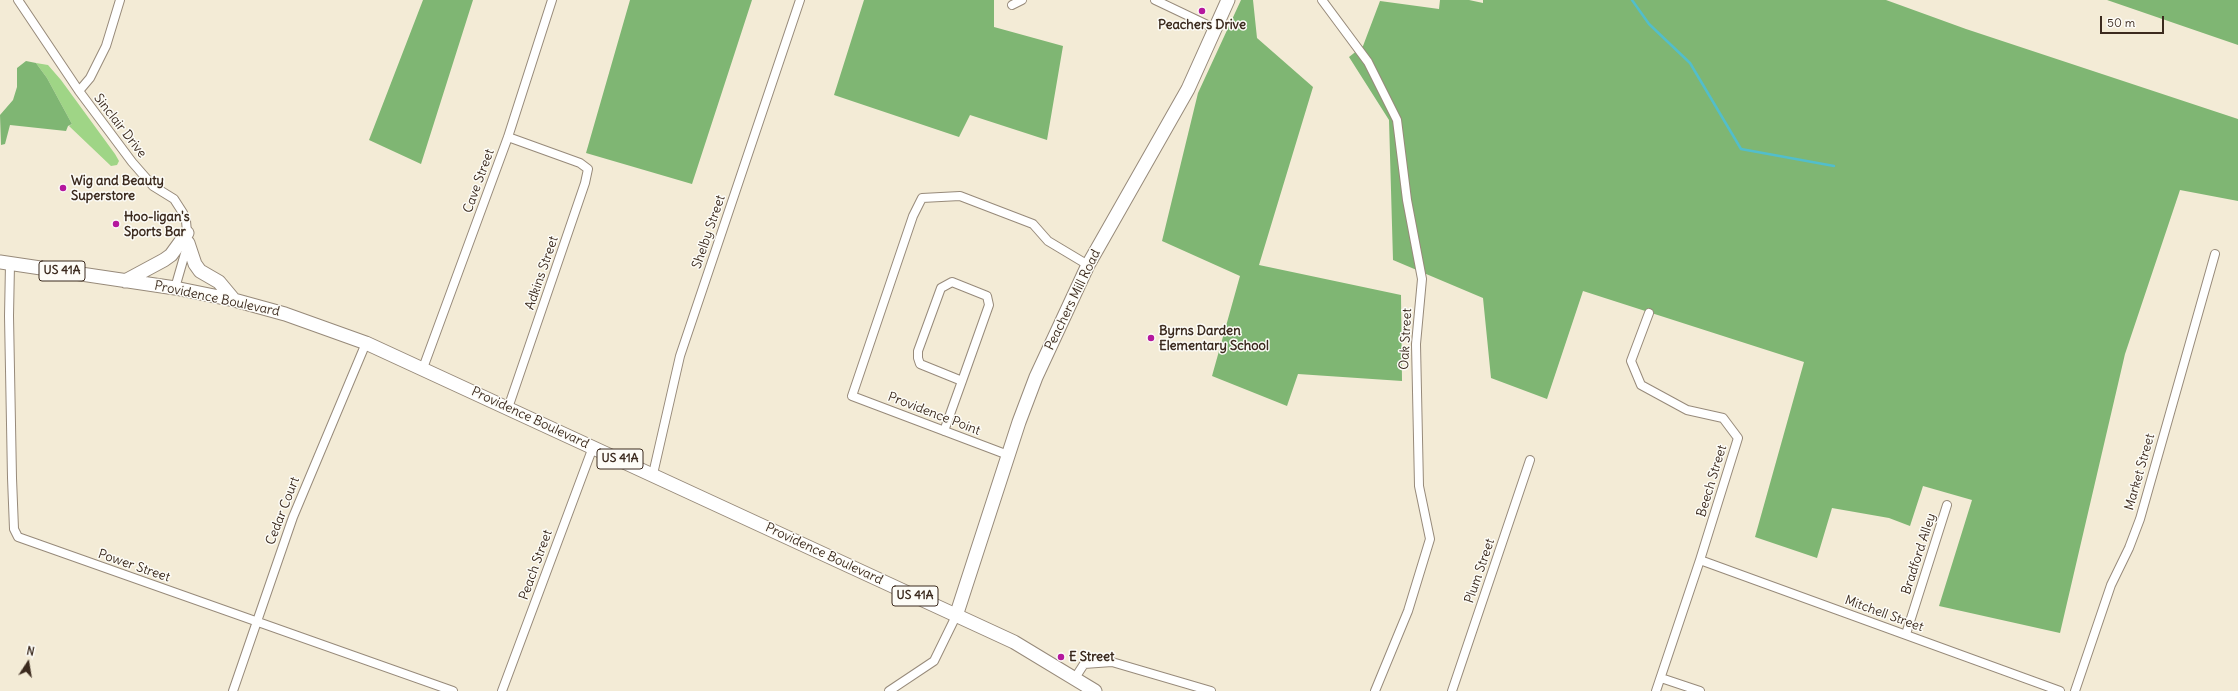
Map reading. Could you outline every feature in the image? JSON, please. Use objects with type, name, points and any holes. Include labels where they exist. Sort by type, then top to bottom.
[{"type":"main road","name":"Peachers Mill Road","points":[[956,616],[1008,455],[1036,377],[1088,265],[1188,89],[1228,0]]},
{"type":"main road","points":[[125,281],[164,260],[188,238],[195,264],[200,271],[219,282],[234,300]]},
{"type":"main road","name":"Providence Boulevard","points":[[5,263],[175,288],[234,300],[285,314],[366,343],[653,474],[1014,642],[1095,691]]},
{"type":"street","name":"Sinclair Drive","points":[[18,0],[79,91],[153,186],[174,200],[184,213],[188,238],[175,288]]},
{"type":"street","points":[[79,91],[90,78],[106,46],[120,0]]},
{"type":"street","name":"Cave Street","points":[[423,368],[508,137],[552,0]]},
{"type":"street","name":"Shelby Street","points":[[653,474],[680,356],[800,0]]},
{"type":"street","points":[[1012,5],[1022,0]]},
{"type":"street","points":[[1155,0],[1216,29]]},
{"type":"street","name":"Oak Street","points":[[1322,0],[1368,62],[1398,120],[1408,200],[1422,279],[1416,344],[1418,486],[1430,539],[1408,611],[1374,691]]},
{"type":"street","name":"Adkins Street","points":[[508,137],[585,165],[588,169],[588,176],[508,408]]},
{"type":"street","name":"Providence Point","points":[[1008,455],[852,396],[899,250],[913,216],[922,198],[960,196],[1033,224],[1048,241],[1088,265]]},
{"type":"street","name":"Market Street","points":[[2075,691],[2111,585],[2129,548],[2140,519],[2215,254]]},
{"type":"street","name":"Power Street","points":[[5,263],[8,316],[14,529],[18,537],[453,691]]},
{"type":"street","points":[[944,431],[962,381],[989,305],[987,296],[952,282],[941,288],[918,351],[918,358],[920,364],[962,381]]},
{"type":"street","name":"Beech Street","points":[[1649,313],[1631,361],[1640,385],[1687,410],[1723,418],[1738,438],[1700,560],[1656,691]]},
{"type":"street","points":[[0,314],[8,316]]},
{"type":"street","name":"Cedar Court","points":[[233,691],[293,517],[366,343]]},
{"type":"street","name":"Peach Street","points":[[502,691],[593,447]]},
{"type":"street","name":"Plum Street","points":[[1452,691],[1530,460]]},
{"type":"street","name":"Bradford Alley","points":[[1906,634],[1947,505]]},
{"type":"street","name":"Mitchell Street","points":[[1700,560],[2060,691]]},
{"type":"street","points":[[890,691],[934,660],[956,616]]},
{"type":"street","points":[[1075,678],[1084,664],[1112,662],[1209,690]]},
{"type":"street","points":[[1661,678],[1700,691]]},
{"type":"green space","points":[[423,0],[473,0],[421,164],[369,140]]},
{"type":"green space","points":[[630,0],[752,0],[692,184],[586,153]]},
{"type":"green space","points":[[864,0],[994,0],[994,27],[1063,46],[1047,140],[970,115],[959,137],[834,95]]},
{"type":"green space","points":[[1241,0],[1253,0],[1257,38],[1313,87],[1259,265],[1401,295],[1402,381],[1298,374],[1287,406],[1212,376],[1240,276],[1162,241],[1198,93]]},
{"type":"green space","points":[[1440,0],[1469,0],[1483,3],[1483,0],[1886,0],[1966,29],[2238,119],[2238,201],[2180,190],[2125,354],[2060,633],[1939,606],[1972,500],[1923,486],[1910,526],[1889,518],[1832,508],[1817,558],[1755,537],[1804,362],[1583,291],[1547,399],[1491,378],[1483,298],[1393,260],[1389,120],[1349,57],[1363,46],[1380,1],[1439,9]]},
{"type":"green space","points":[[2107,0],[2238,0],[2238,45]]},
{"type":"green space","points":[[26,61],[36,63],[47,78],[72,124],[68,126],[66,131],[10,125],[5,144],[1,145],[0,115],[13,100],[17,87],[17,68]]},
{"type":"green space","points":[[36,63],[48,65],[61,80],[115,154],[119,161],[117,165],[111,166],[69,126],[72,124],[47,78]]},
{"type":"waterway","points":[[1632,0],[1649,24],[1690,63],[1741,149],[1834,166]]},
{"type":"place","name":"Peachers Drive","points":[[1202,11]]},
{"type":"place","name":"Wig and Beauty Superstore","points":[[63,188]]},
{"type":"place","name":"Hoo-ligan's Sports Bar","points":[[116,224]]},
{"type":"place","name":"Byrns Darden Elementary School","points":[[1151,338]]},
{"type":"place","name":"E Street","points":[[1061,657]]}]
